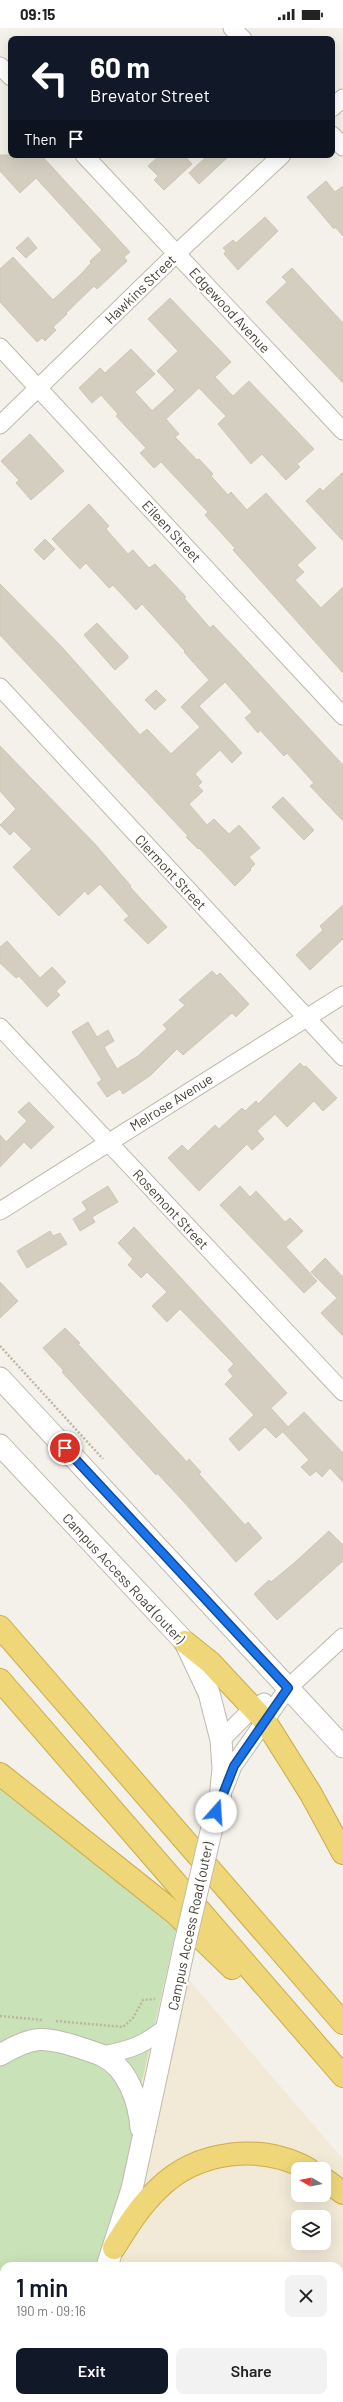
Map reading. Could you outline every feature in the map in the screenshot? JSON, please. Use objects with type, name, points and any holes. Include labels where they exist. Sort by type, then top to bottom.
[{"type":"highway","points":[[0,1627],[343,2023]]},
{"type":"highway","points":[[185,1642],[210,1662],[259,1715],[311,1794],[343,1853]]},
{"type":"highway","points":[[0,1680],[343,2076]]},
{"type":"highway","points":[[0,1774],[176,1914],[343,2084]]},
{"type":"highway","points":[[110,2257],[130,2223],[159,2188],[177,2174],[197,2164],[237,2153],[257,2153],[278,2156],[292,2162]]},
{"type":"highway","points":[[331,2184],[343,2193]]},
{"type":"street","points":[[232,28],[240,36]]},
{"type":"street","points":[[0,66],[8,74]]},
{"type":"street","points":[[335,105],[343,98]]},
{"type":"street","points":[[335,138],[343,147]]},
{"type":"street","name":"Edgewood Avenue","points":[[87,158],[343,432]]},
{"type":"street","name":"Hawkins Street","points":[[0,425],[177,253],[279,158]]},
{"type":"street","name":"Eileen Street","points":[[0,347],[343,716]]},
{"type":"street","name":"Clermont Street","points":[[0,687],[343,1057]]},
{"type":"street","name":"Melrose Avenue","points":[[0,1212],[107,1142],[343,995]]},
{"type":"street","name":"Rosemont Street","points":[[0,1027],[343,1392]]},
{"type":"street","points":[[0,1378],[343,1747]]},
{"type":"street","name":"Campus Access Road (outer)","points":[[0,1445],[185,1642],[209,1693],[221,1740],[223,1768],[220,1800],[213,1823],[185,1944],[140,2154],[124,2217],[110,2257]]},
{"type":"street","points":[[221,1740],[259,1715],[343,1637]]},
{"type":"street","points":[[220,1800],[234,1766],[259,1715]]},
{"type":"street","points":[[103,2055],[129,2050],[144,2044],[168,2026]]},
{"type":"street","points":[[0,2055],[15,2046],[32,2040],[51,2038],[103,2055],[127,2080],[136,2097],[140,2113],[140,2154]]},
{"type":"path","points":[[54,2020],[123,2027],[133,2018],[143,2000],[159,1999]]},
{"type":"path","points":[[0,2016],[46,2020]]},
{"type":"shaded area","points":[[0,1760],[343,2159],[343,2262],[0,2262]]},
{"type":"green space","points":[[0,1786],[176,1930],[140,2090],[140,2113],[108,2262],[0,2262]]},
{"type":"building","points":[[0,155],[8,155],[8,158],[44,158],[130,252],[124,257],[127,261],[97,289],[94,286],[66,313],[67,314],[53,327],[56,330],[45,341],[42,338],[37,342],[0,302],[0,269],[13,257],[53,300],[82,273],[91,263],[90,261],[102,250],[36,178],[20,193],[0,171]]},
{"type":"building","points":[[157,158],[187,158],[192,164],[164,190],[154,180],[158,176],[148,166]]},
{"type":"building","points":[[205,158],[227,158],[199,184],[189,173]]},
{"type":"building","points":[[326,181],[335,192],[343,186],[343,236],[335,227],[334,229],[307,197]]},
{"type":"building","points":[[265,217],[278,231],[238,270],[224,254],[226,251],[223,248],[233,240],[236,243]]},
{"type":"building","points":[[28,237],[37,248],[26,258],[16,248]]},
{"type":"building","points":[[292,268],[343,323],[343,383],[266,302],[287,282],[282,277]]},
{"type":"building","points":[[170,298],[231,362],[215,377],[233,396],[249,381],[314,449],[297,464],[300,467],[286,480],[262,454],[251,464],[218,424],[226,416],[199,388],[166,419],[179,434],[175,437],[213,474],[211,476],[228,495],[231,492],[247,510],[266,493],[316,548],[297,565],[304,572],[295,580],[321,608],[343,587],[343,673],[233,550],[235,548],[205,515],[208,512],[161,462],[154,468],[140,453],[146,448],[116,416],[118,414],[101,395],[92,403],[79,388],[100,368],[105,373],[131,349],[155,374],[135,392],[152,411],[175,390],[157,371],[178,351],[148,319]]},
{"type":"building","points":[[30,434],[64,471],[31,500],[16,483],[19,480],[1,461]]},
{"type":"building","points":[[343,472],[343,541],[306,501],[320,488],[323,491]]},
{"type":"building","points":[[89,504],[109,526],[106,529],[128,554],[133,550],[149,568],[155,564],[186,597],[184,598],[210,628],[213,625],[343,765],[343,821],[310,786],[314,783],[287,753],[284,756],[260,730],[258,733],[245,718],[252,712],[225,682],[199,706],[242,753],[232,763],[220,750],[195,774],[202,782],[198,786],[203,791],[189,804],[207,825],[214,819],[229,834],[239,825],[260,848],[249,857],[255,864],[235,886],[199,848],[198,849],[186,837],[188,836],[0,635],[0,584],[61,646],[140,735],[147,729],[171,754],[200,727],[181,707],[209,680],[142,604],[136,610],[113,585],[109,588],[86,563],[80,569],[52,539]]},
{"type":"building","points":[[45,539],[55,549],[44,560],[34,550]]},
{"type":"building","points":[[97,623],[128,656],[128,658],[115,670],[84,635]]},
{"type":"building","points":[[156,690],[166,700],[155,710],[145,700]]},
{"type":"building","points":[[0,746],[95,844],[131,886],[130,887],[167,927],[148,944],[124,920],[129,916],[100,884],[88,895],[85,891],[59,916],[13,867],[32,849],[14,831],[10,835],[0,825],[16,809],[0,791]]},
{"type":"building","points":[[283,797],[314,830],[304,840],[272,807]]},
{"type":"building","points":[[343,905],[343,939],[310,970],[296,955],[323,930],[320,926]]},
{"type":"building","points":[[7,941],[40,978],[52,967],[66,982],[56,991],[60,995],[47,1007],[19,976],[16,978],[0,963],[0,947]]},
{"type":"building","points":[[212,971],[217,976],[220,973],[249,1004],[236,1017],[232,1013],[183,1055],[177,1049],[151,1075],[123,1094],[120,1089],[107,1097],[97,1083],[102,1080],[72,1032],[88,1022],[97,1037],[108,1030],[114,1041],[104,1047],[117,1069],[138,1056],[167,1029],[163,1025],[185,1005],[179,1000]]},
{"type":"building","points":[[300,1063],[304,1067],[306,1066],[337,1098],[323,1111],[314,1101],[287,1127],[275,1114],[257,1131],[264,1139],[252,1150],[247,1144],[199,1191],[168,1158],[182,1145],[188,1151],[215,1125],[219,1129],[242,1108],[245,1111],[256,1101],[258,1104]]},
{"type":"building","points":[[29,1102],[54,1127],[31,1149],[24,1142],[0,1167],[0,1135],[6,1142],[27,1121],[18,1112]]},
{"type":"building","points":[[108,1186],[118,1202],[92,1217],[95,1222],[80,1231],[73,1219],[87,1210],[82,1202]]},
{"type":"building","points":[[240,1186],[250,1197],[256,1191],[285,1222],[290,1218],[303,1231],[286,1247],[317,1281],[304,1293],[220,1205]]},
{"type":"building","points":[[134,1227],[287,1393],[271,1408],[288,1427],[276,1438],[265,1427],[239,1451],[229,1439],[254,1415],[225,1384],[233,1376],[228,1370],[234,1364],[180,1309],[167,1322],[152,1306],[167,1292],[147,1272],[141,1278],[128,1265],[133,1259],[118,1243]]},
{"type":"building","points":[[50,1231],[53,1236],[60,1233],[67,1244],[27,1268],[17,1251]]},
{"type":"building","points":[[325,1258],[343,1277],[343,1336],[321,1313],[337,1298],[311,1272]]},
{"type":"building","points":[[0,1282],[18,1301],[0,1318]]},
{"type":"building","points":[[65,1328],[187,1462],[189,1459],[201,1472],[199,1474],[245,1525],[248,1522],[262,1538],[236,1562],[183,1501],[157,1473],[156,1475],[62,1372],[64,1371],[43,1348]]},
{"type":"building","points":[[304,1412],[343,1453],[343,1482],[330,1468],[322,1477],[316,1471],[310,1476],[301,1467],[309,1460],[283,1432]]},
{"type":"building","points":[[329,1531],[343,1545],[343,1561],[277,1620],[254,1594],[269,1580],[271,1582],[293,1564]]},
{"type":"route","points":[[65,1448],[288,1688],[234,1766],[216,1812]]}]
